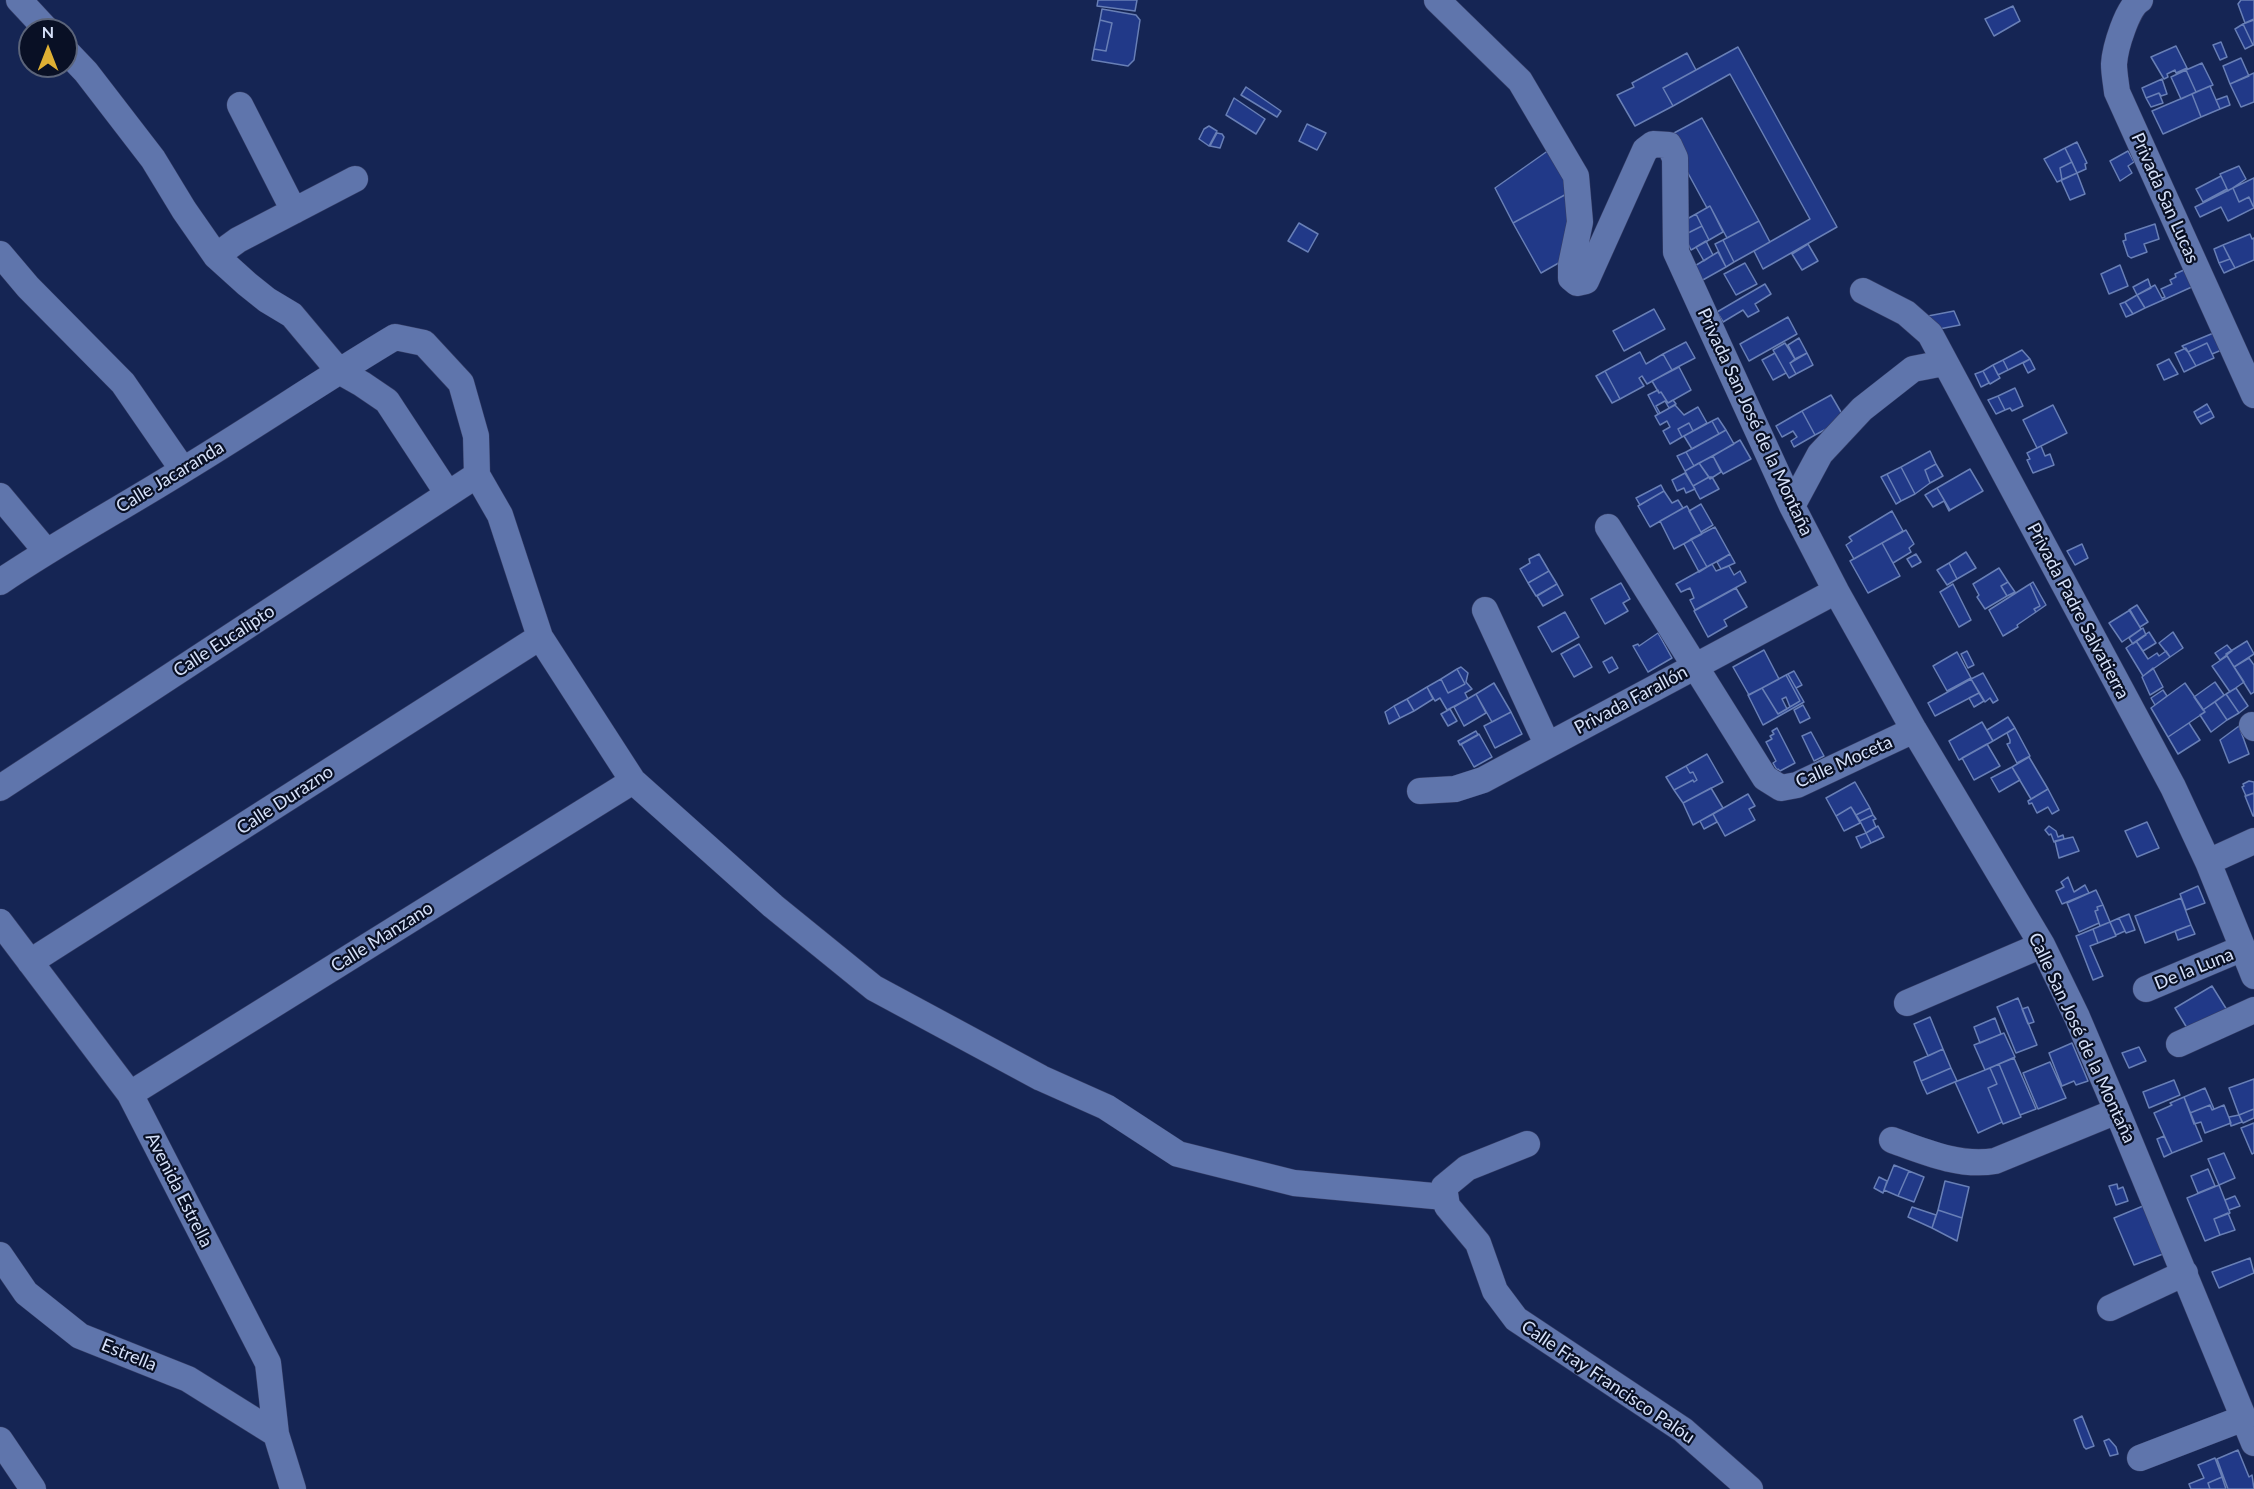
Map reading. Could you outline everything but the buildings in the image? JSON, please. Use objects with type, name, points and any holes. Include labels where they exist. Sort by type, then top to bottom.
[{"type":"street","points":[[19,0],[36,18]]},
{"type":"street","name":"Privada San José de la Montaña","points":[[1437,0],[1520,81],[1576,176],[1580,222],[1570,278],[1577,283],[1586,281],[1645,150],[1653,144],[1669,145],[1675,158],[1676,252],[1792,506],[1836,591]]},
{"type":"street","name":"Privada San Lucas","points":[[2135,1],[2118,44],[2114,64],[2117,92],[2254,395]]},
{"type":"street","points":[[78,64],[153,159],[216,256],[267,300],[292,315],[339,371],[387,401],[448,494]]},
{"type":"street","points":[[240,105],[294,211]]},
{"type":"street","points":[[216,256],[238,240],[355,178]]},
{"type":"street","points":[[0,254],[28,287],[123,383],[183,470]]},
{"type":"street","name":"Privada Padre Salvatierra","points":[[1863,291],[1906,313],[1930,334],[2173,787],[2208,862],[2254,976]]},
{"type":"street","name":"Calle Jacaranda","points":[[0,582],[46,551],[183,470],[395,337],[424,343],[461,383],[476,436],[477,475]]},
{"type":"street","points":[[1792,506],[1820,454],[1862,410],[1913,369],[1944,363]]},
{"type":"street","points":[[477,475],[500,515],[540,637],[633,781],[773,906],[874,988],[1041,1078],[1106,1107],[1178,1154],[1294,1183],[1444,1197],[1444,1187],[1467,1168],[1527,1144]]},
{"type":"street","name":"Calle Eucalipto","points":[[0,788],[477,475]]},
{"type":"street","points":[[0,496],[46,551]]},
{"type":"street","points":[[1608,527],[1694,667]]},
{"type":"street","name":"Privada Farallón","points":[[1420,791],[1455,789],[1483,780],[1836,591]]},
{"type":"street","name":"Calle San José de la Montaña","points":[[1836,591],[1914,730],[2042,945],[2077,1017],[2254,1443]]},
{"type":"street","points":[[1485,610],[1547,744]]},
{"type":"street","name":"Calle Durazno","points":[[30,962],[540,637]]},
{"type":"street","name":"Calle Moceta","points":[[1694,667],[1765,778],[1780,788],[1797,785],[1914,730]]},
{"type":"street","name":"Calle Manzano","points":[[130,1094],[633,781]]},
{"type":"street","points":[[2208,862],[2254,841]]},
{"type":"street","name":"Avenida Estrella","points":[[0,922],[130,1094],[268,1363],[276,1434],[293,1489]]},
{"type":"street","points":[[1907,1003],[2042,945]]},
{"type":"street","name":"De la Luna","points":[[2146,989],[2243,948]]},
{"type":"street","points":[[2179,1044],[2254,1010]]},
{"type":"street","points":[[1892,1140],[1928,1153],[1977,1164],[1995,1161],[2117,1111]]},
{"type":"street","name":"Calle Fray Francisco Palóu","points":[[1444,1197],[1447,1206],[1479,1243],[1495,1291],[1516,1319],[1683,1430],[1750,1489]]},
{"type":"street","name":"Estrella","points":[[0,1255],[26,1293],[80,1336],[188,1379],[276,1434]]},
{"type":"street","points":[[2110,1308],[2185,1273]]},
{"type":"street","points":[[2140,1458],[2244,1418]]},
{"type":"street","points":[[0,1440],[33,1489]]}]
